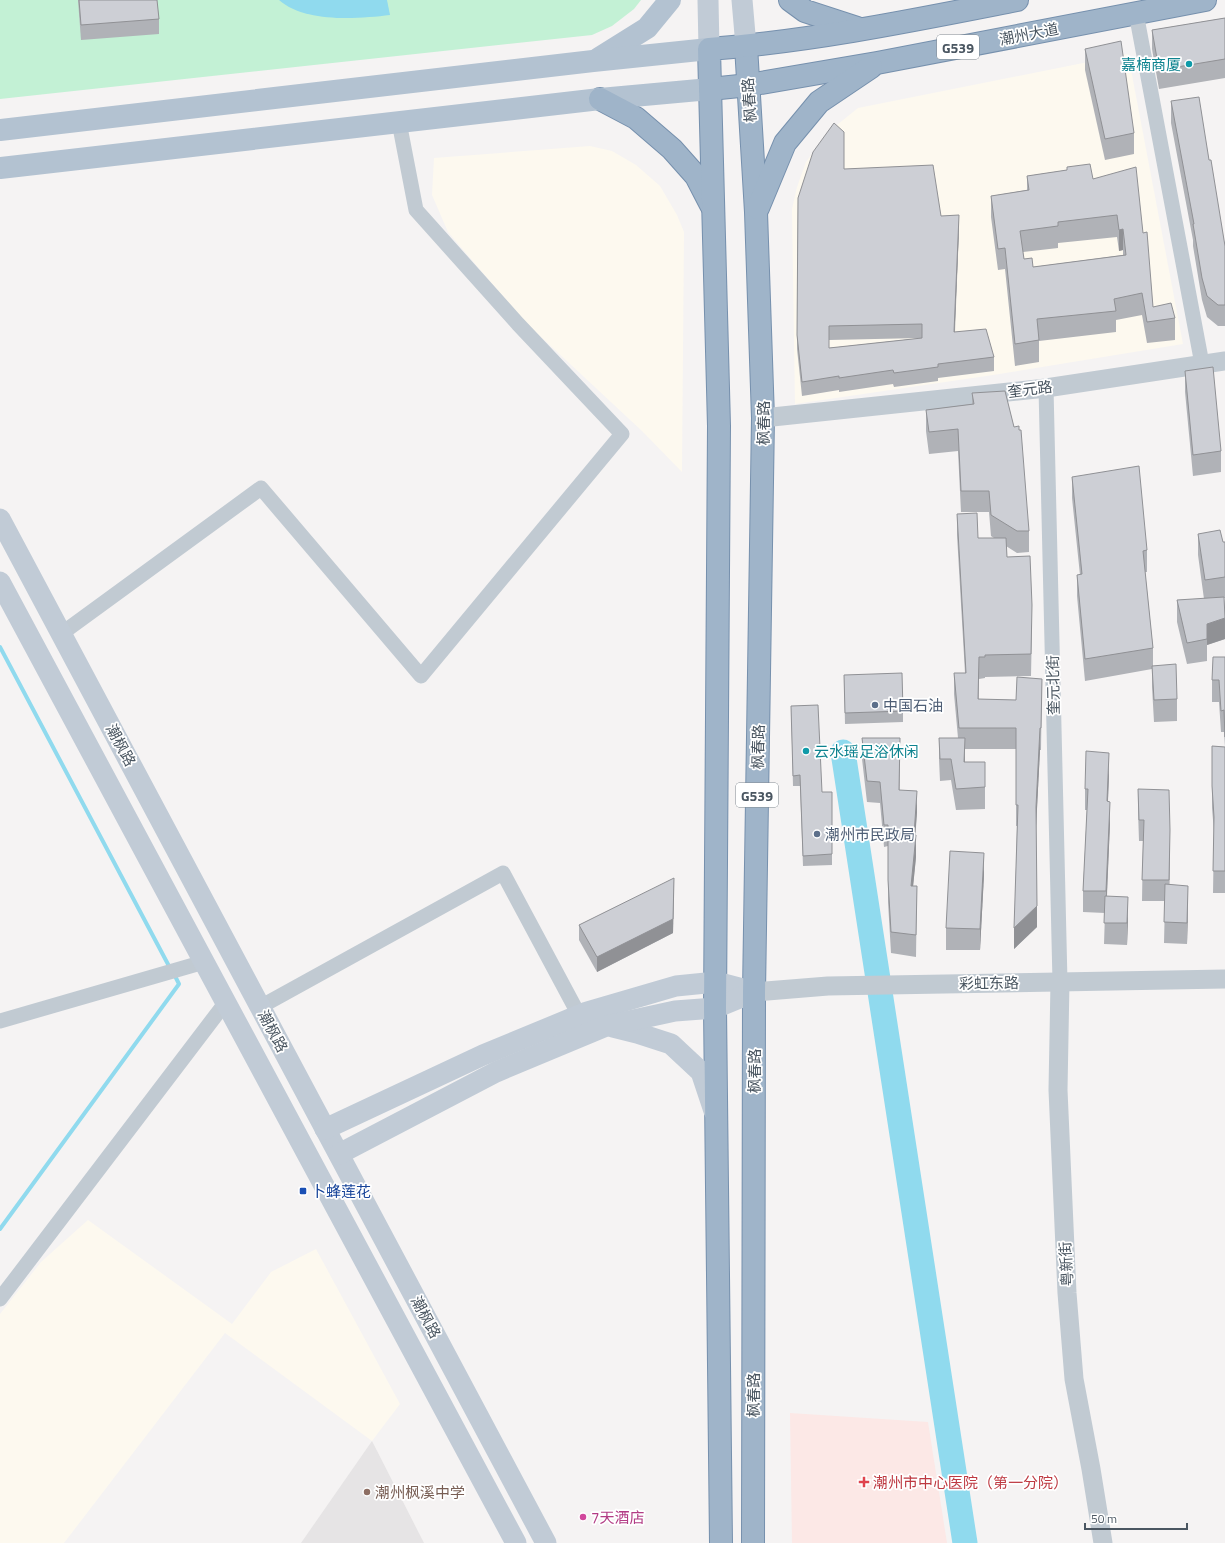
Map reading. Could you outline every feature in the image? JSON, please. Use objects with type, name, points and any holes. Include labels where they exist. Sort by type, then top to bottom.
[{"type":"highway","points":[[790,0],[805,11],[862,30]]},
{"type":"highway","name":"G539","points":[[721,1543],[715,1008],[718,426],[709,49],[746,46],[862,30],[1017,0]]},
{"type":"highway","name":"潮州大道","points":[[710,89],[748,85],[877,63],[1205,0]]},
{"type":"highway","name":"枫春路","points":[[746,46],[756,212],[763,418],[754,992],[753,1543]]},
{"type":"highway","points":[[756,212],[785,143],[819,102],[877,63]]},
{"type":"highway","points":[[600,100],[636,118],[672,149],[696,176],[713,210]]},
{"type":"main road","points":[[593,61],[647,28],[670,0]]},
{"type":"main road","points":[[0,130],[593,61],[709,49],[708,0]]},
{"type":"main road","name":"枫春路","points":[[742,0],[746,46]]},
{"type":"main road","points":[[0,168],[399,122],[710,89]]},
{"type":"main road","name":"潮枫路","points":[[0,519],[546,1543]]},
{"type":"main road","name":"潮枫路","points":[[0,582],[516,1543]]},
{"type":"main road","points":[[325,1129],[483,1055],[579,1015],[676,986],[716,982],[754,992]]},
{"type":"main road","points":[[339,1154],[496,1072],[606,1026],[675,1011],[715,1008],[754,992]]},
{"type":"main road","points":[[606,1026],[638,1033],[671,1044],[701,1072],[716,1117]]},
{"type":"street","points":[[1136,13],[1202,364]]},
{"type":"street","points":[[61,634],[261,488],[422,676],[622,434],[518,324],[416,210],[399,122]]},
{"type":"street","name":"奎元路","points":[[763,418],[1046,388],[1225,361]]},
{"type":"street","name":"奎元北街","points":[[1046,388],[1060,982]]},
{"type":"street","points":[[260,1007],[503,874],[579,1015]]},
{"type":"street","points":[[0,1020],[204,962]]},
{"type":"street","name":"彩虹东路","points":[[754,992],[828,986],[1225,979]]},
{"type":"street","name":"粤新街","points":[[1060,982],[1058,1090],[1068,1301],[1074,1379],[1103,1543]]},
{"type":"street","points":[[0,1299],[226,1002]]},
{"type":"shaded area","points":[[1128,54],[1183,344],[993,375],[795,404],[792,209],[797,187],[806,162],[827,133],[858,108]]},
{"type":"shaded area","points":[[590,146],[612,151],[636,165],[660,186],[677,215],[684,232],[682,472],[642,431],[524,321],[448,232],[432,195],[434,158]]},
{"type":"shaded area","points":[[88,1220],[232,1324],[271,1272],[316,1249],[400,1404],[372,1441],[225,1333],[64,1543],[0,1543],[0,1314],[41,1262]]},
{"type":"shaded area","name":"潮州市中心医院（第一分院）","points":[[790,1413],[928,1422],[947,1543],[792,1543]]},
{"type":"shaded area","name":"潮州枫溪中学","points":[[372,1441],[424,1543],[301,1543]]},
{"type":"green space","points":[[0,0],[641,0],[634,9],[612,26],[592,35],[0,99]]},
{"type":"water","points":[[279,0],[387,0],[390,15],[362,18],[332,18],[317,16],[303,13]]},
{"type":"building","points":[[79,0],[157,0],[159,19],[81,25]]},
{"type":"building","points":[[1225,18],[1225,59],[1159,70],[1152,30]]},
{"type":"building","points":[[1121,41],[1134,133],[1105,139],[1085,49]]},
{"type":"building","points":[[1199,97],[1225,246],[1225,305],[1218,305],[1207,296],[1202,278],[1194,224],[1171,101]]},
{"type":"building","points":[[834,123],[844,132],[844,169],[933,165],[941,216],[959,215],[954,332],[986,329],[994,357],[938,364],[938,367],[894,373],[893,370],[802,382],[797,335],[798,198],[813,152]],"holes":[[[922,324],[922,338],[829,348],[829,326]]]},
{"type":"building","points":[[1090,164],[1093,179],[1136,167],[1143,233],[1147,232],[1153,307],[1171,303],[1175,318],[1147,322],[1142,293],[1114,299],[1116,311],[1037,319],[1039,340],[1015,344],[1005,248],[998,249],[991,196],[1029,190],[1027,176],[1067,170],[1067,167]],"holes":[[[1117,215],[1119,230],[1123,229],[1126,255],[1033,267],[1032,258],[1024,259],[1020,231],[1058,226],[1058,222]]]},
{"type":"building","points":[[1213,367],[1221,451],[1193,455],[1185,371]]},
{"type":"building","points":[[1005,391],[1014,427],[1019,426],[1019,430],[1021,430],[1029,531],[1017,531],[991,515],[989,491],[961,491],[958,429],[929,432],[926,410],[974,404],[972,393]]},
{"type":"building","points":[[1139,466],[1147,550],[1143,551],[1153,648],[1085,659],[1077,575],[1082,574],[1072,477]]},
{"type":"building","points":[[977,513],[978,538],[1006,538],[1007,557],[1030,556],[1032,605],[1031,654],[985,655],[985,657],[979,657],[978,699],[1016,700],[1017,677],[1042,679],[1041,728],[1036,807],[1037,906],[1014,928],[1018,805],[1016,805],[1016,728],[959,728],[954,673],[966,673],[957,514]]},
{"type":"building","points":[[1220,530],[1223,542],[1225,542],[1225,577],[1205,580],[1198,534]]},
{"type":"building","points":[[1224,597],[1225,618],[1207,624],[1207,639],[1187,643],[1177,600]]},
{"type":"building","points":[[1213,657],[1225,657],[1225,737],[1224,710],[1221,711],[1219,680],[1212,680]]},
{"type":"building","points":[[1176,664],[1177,699],[1154,700],[1152,666]]},
{"type":"building","points":[[902,673],[903,711],[845,713],[844,675]]},
{"type":"building","points":[[818,705],[822,792],[832,792],[832,854],[803,856],[800,775],[793,776],[791,706]]},
{"type":"building","points":[[862,738],[900,738],[899,790],[917,791],[914,835],[916,835],[911,886],[917,886],[916,935],[891,932],[888,880],[888,825],[884,825],[880,782],[867,781]]},
{"type":"building","points":[[939,738],[965,738],[964,762],[985,762],[985,787],[956,789],[951,759],[940,759]]},
{"type":"building","points":[[1212,746],[1225,747],[1225,871],[1213,871],[1214,817]]},
{"type":"building","points":[[1086,751],[1109,753],[1107,801],[1110,802],[1106,891],[1083,891],[1088,789],[1085,789]]},
{"type":"building","points":[[1138,789],[1169,790],[1169,880],[1142,880],[1144,820],[1139,820]]},
{"type":"building","points":[[950,851],[984,853],[980,929],[946,928]]},
{"type":"building","points":[[674,878],[673,919],[597,957],[579,925]]},
{"type":"building","points":[[1165,884],[1188,886],[1187,923],[1164,922]]},
{"type":"building","points":[[1105,896],[1128,897],[1127,923],[1104,923]]},
{"type":"waterway","points":[[0,647],[170,968]]},
{"type":"waterway","points":[[843,752],[965,1543]]},
{"type":"waterway","points":[[0,1229],[179,984],[174,974]]},
{"type":"place","name":"嘉楠商厦","points":[[1189,64]]},
{"type":"place","name":"中国石油","points":[[875,705]]},
{"type":"place","name":"云水瑶足浴休闲","points":[[806,751]]},
{"type":"place","name":"潮州市民政局","points":[[817,834]]},
{"type":"place","name":"卜蜂莲花","points":[[303,1191]]},
{"type":"place","name":"潮州市中心医院（第一分院）","points":[[864,1482]]},
{"type":"place","name":"潮州枫溪中学","points":[[367,1492]]},
{"type":"place","name":"7天酒店","points":[[583,1517]]}]
